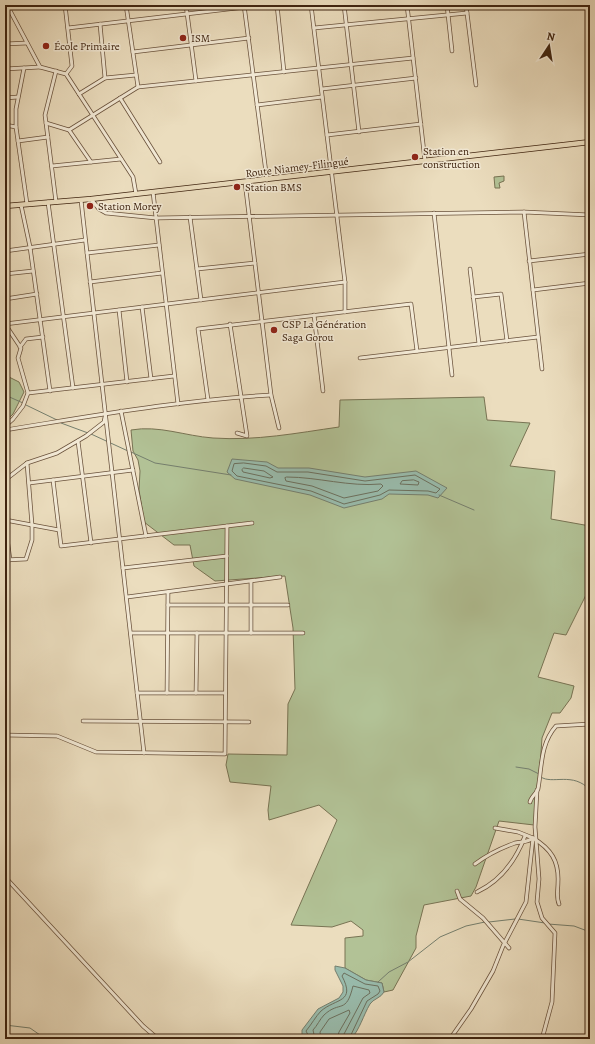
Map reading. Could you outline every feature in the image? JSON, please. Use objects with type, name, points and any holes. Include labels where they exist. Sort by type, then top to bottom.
[{"type":"main road","name":"Route Niamey-Filingué","points":[[5,206],[81,200],[267,180],[590,142]]},
{"type":"street","points":[[7,5],[40,67]]},
{"type":"street","points":[[65,5],[72,66],[66,74]]},
{"type":"street","points":[[126,5],[138,87]]},
{"type":"street","points":[[186,5],[196,81]]},
{"type":"street","points":[[68,28],[244,6],[263,5]]},
{"type":"street","points":[[277,5],[284,72]]},
{"type":"street","points":[[312,5],[345,282],[345,312]]},
{"type":"street","points":[[344,5],[359,132]]},
{"type":"street","points":[[407,5],[425,161]]},
{"type":"street","points":[[447,5],[452,51]]},
{"type":"street","points":[[466,5],[476,86]]},
{"type":"street","points":[[244,6],[267,180]]},
{"type":"street","points":[[314,28],[468,13]]},
{"type":"street","points":[[100,24],[105,78]]},
{"type":"street","points":[[133,52],[249,38]]},
{"type":"street","points":[[5,44],[27,43]]},
{"type":"street","points":[[69,130],[138,87],[413,58]]},
{"type":"street","points":[[5,69],[40,67],[66,74],[133,177],[136,194]]},
{"type":"street","points":[[24,68],[16,109],[16,127],[27,204]]},
{"type":"street","points":[[56,71],[45,115],[56,202]]},
{"type":"street","points":[[79,94],[105,78],[136,75]]},
{"type":"street","points":[[322,89],[416,78]]},
{"type":"street","points":[[5,98],[18,97]]},
{"type":"street","points":[[257,105],[322,97]]},
{"type":"street","points":[[120,98],[160,162]]},
{"type":"street","points":[[46,122],[69,130],[91,162]]},
{"type":"street","points":[[327,135],[421,124]]},
{"type":"street","points":[[5,125],[16,127]]},
{"type":"street","points":[[18,141],[48,137]]},
{"type":"street","points":[[52,166],[121,159]]},
{"type":"street","points":[[245,182],[271,395],[279,428]]},
{"type":"street","points":[[153,192],[178,404]]},
{"type":"street","points":[[91,199],[99,209],[106,213],[156,218],[524,212],[590,214]]},
{"type":"street","points":[[81,200],[144,753]]},
{"type":"street","points":[[48,202],[73,388]]},
{"type":"street","points":[[21,205],[30,247],[50,391]]},
{"type":"street","points":[[524,212],[542,369]]},
{"type":"street","points":[[434,213],[452,375]]},
{"type":"street","points":[[190,217],[201,300]]},
{"type":"street","points":[[5,251],[85,240]]},
{"type":"street","points":[[87,253],[159,245]]},
{"type":"street","points":[[529,261],[590,254]]},
{"type":"street","points":[[197,269],[255,263]]},
{"type":"street","points":[[470,269],[479,344]]},
{"type":"street","points":[[5,274],[33,270]]},
{"type":"street","points":[[90,282],[162,273]]},
{"type":"street","points":[[20,347],[5,324],[345,282]]},
{"type":"street","points":[[533,290],[590,283]]},
{"type":"street","points":[[5,299],[37,294]]},
{"type":"street","points":[[473,297],[501,294],[507,341]]},
{"type":"street","points":[[208,400],[198,329],[261,320],[411,304],[417,351]]},
{"type":"street","points":[[142,307],[151,379]]},
{"type":"street","points":[[118,310],[127,382]]},
{"type":"street","points":[[314,315],[323,391]]},
{"type":"street","points":[[230,324],[247,436],[237,433]]},
{"type":"street","points":[[5,426],[13,419],[23,406],[28,393],[18,358],[20,347],[26,339],[43,337]]},
{"type":"street","points":[[360,358],[538,337]]},
{"type":"street","points":[[28,393],[174,376]]},
{"type":"street","points":[[5,430],[106,413],[208,400],[271,395]]},
{"type":"street","points":[[122,411],[146,536]]},
{"type":"street","points":[[5,480],[27,463],[57,453],[78,441],[104,422],[106,413]]},
{"type":"street","points":[[78,441],[90,542]]},
{"type":"street","points":[[5,560],[26,559],[32,540],[27,463]]},
{"type":"street","points":[[28,483],[133,470]]},
{"type":"street","points":[[53,480],[61,546],[252,523]]},
{"type":"street","points":[[10,560],[5,521],[59,530]]},
{"type":"street","points":[[5,735],[57,736],[96,752],[225,754],[227,526]]},
{"type":"street","points":[[123,568],[227,556]]},
{"type":"street","points":[[126,597],[280,577]]},
{"type":"street","points":[[251,581],[251,633]]},
{"type":"street","points":[[167,693],[168,592]]},
{"type":"street","points":[[168,605],[288,605]]},
{"type":"street","points":[[130,633],[303,633]]},
{"type":"street","points":[[196,693],[197,633]]},
{"type":"street","points":[[137,693],[225,693]]},
{"type":"street","points":[[83,721],[249,722]]},
{"type":"street","points":[[450,1039],[471,1010],[493,971],[504,942],[526,902],[534,839],[537,790],[542,759],[551,731],[556,726],[590,724]]},
{"type":"street","points":[[530,802],[537,790]]},
{"type":"street","points":[[495,828],[518,832],[546,846],[556,861],[558,882],[556,898],[559,904]]},
{"type":"street","points":[[477,892],[496,881],[515,856],[525,836]]},
{"type":"street","points":[[475,864],[487,856],[534,839]]},
{"type":"street","points":[[534,839],[539,865],[538,911],[555,933],[552,1002],[542,1039]]},
{"type":"street","points":[[5,877],[143,1026],[158,1039]]},
{"type":"street","points":[[457,891],[460,899],[483,918],[509,948]]},
{"type":"shaded area","points":[[504,176],[504,181],[499,183],[500,188],[495,188],[494,177]]},
{"type":"shaded area","points":[[5,375],[19,382],[24,392],[13,414],[5,422]]},
{"type":"shaded area","points":[[484,397],[487,420],[530,423],[510,466],[555,471],[551,519],[590,526],[590,587],[566,635],[554,633],[538,677],[574,686],[571,698],[560,713],[552,713],[542,738],[538,795],[534,825],[499,821],[476,887],[471,896],[424,905],[416,936],[416,948],[393,990],[384,992],[382,983],[366,980],[345,968],[345,938],[363,936],[363,930],[351,921],[332,927],[291,925],[337,820],[319,805],[269,820],[268,810],[271,786],[230,782],[226,765],[228,754],[287,755],[288,704],[295,689],[293,628],[285,576],[215,581],[194,566],[190,545],[174,545],[144,522],[139,490],[140,471],[138,460],[133,451],[131,430],[152,429],[203,437],[229,439],[261,437],[339,427],[340,400]]},
{"type":"water","points":[[232,459],[267,462],[278,468],[309,468],[365,477],[416,471],[447,488],[438,498],[428,495],[389,494],[382,499],[344,508],[310,495],[235,479],[227,472]]},
{"type":"water","points":[[335,966],[345,968],[366,980],[382,983],[384,992],[370,1004],[359,1027],[351,1039],[310,1039],[302,1036],[302,1030],[318,1009],[339,998],[343,992],[343,986],[335,970]]},
{"type":"waterway","points":[[5,395],[23,403]]},
{"type":"waterway","points":[[26,405],[57,420]]},
{"type":"waterway","points":[[61,423],[88,433]]},
{"type":"waterway","points":[[91,434],[128,451]]},
{"type":"waterway","points":[[131,452],[155,463],[231,475]]},
{"type":"waterway","points":[[439,495],[474,510]]},
{"type":"waterway","points":[[516,767],[529,769],[539,774]]},
{"type":"waterway","points":[[541,777],[551,780],[563,779],[577,781],[590,790]]},
{"type":"waterway","points":[[489,922],[515,919]]},
{"type":"waterway","points":[[518,919],[545,923]]},
{"type":"waterway","points":[[378,982],[389,972],[408,962],[440,937],[466,926],[485,922]]},
{"type":"waterway","points":[[548,924],[574,926],[590,932]]},
{"type":"waterway","points":[[5,1025],[30,1028],[40,1035],[40,1039]]},
{"type":"place","name":"ISM","points":[[183,38]]},
{"type":"place","name":"École Primaire","points":[[46,46]]},
{"type":"place","name":"Station en construction","points":[[415,157]]},
{"type":"place","name":"Station BMS","points":[[237,187]]},
{"type":"place","name":"Station Morey","points":[[90,206]]},
{"type":"place","name":"CSP La Génération Saga Gorou","points":[[274,330]]}]
